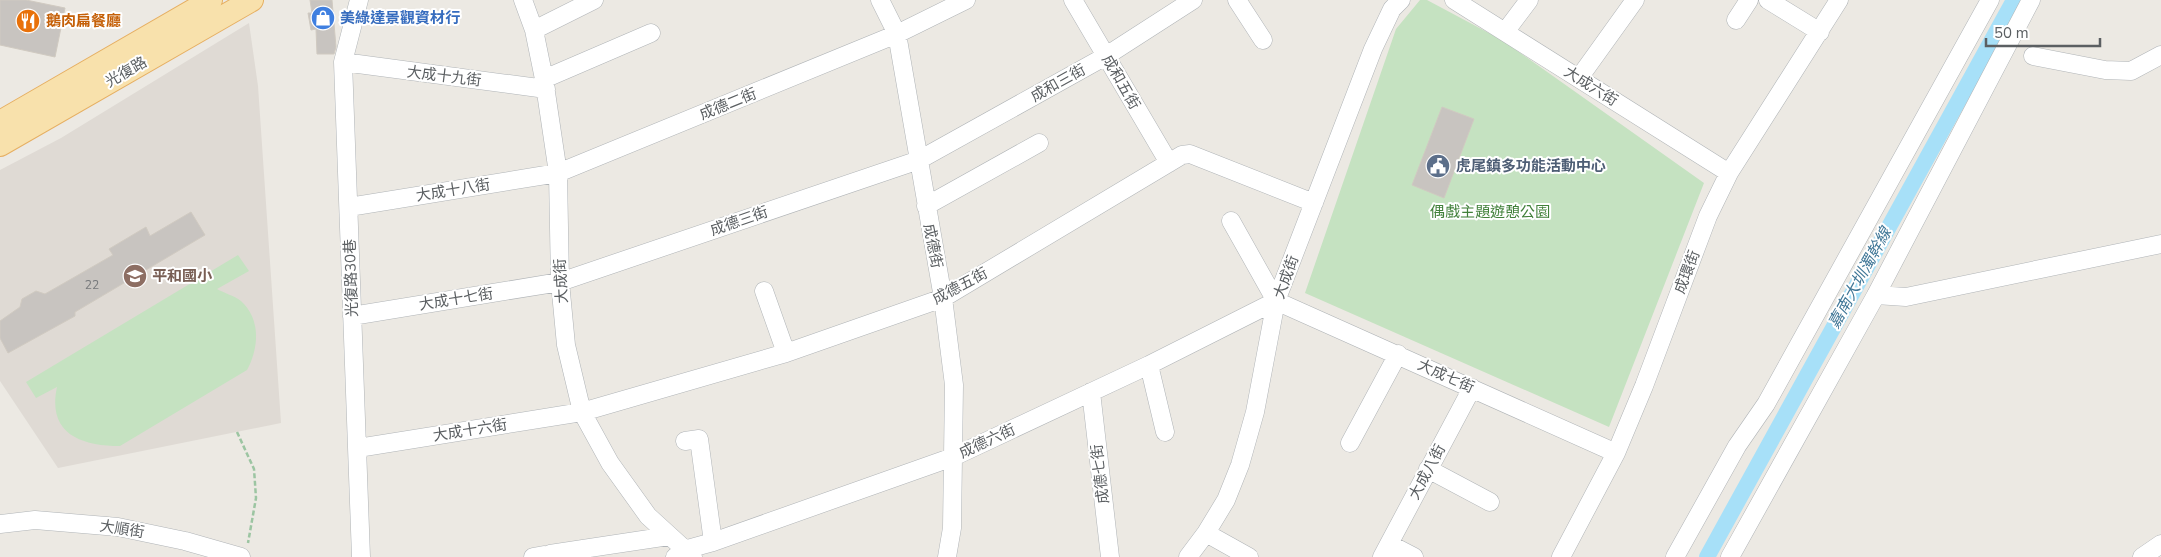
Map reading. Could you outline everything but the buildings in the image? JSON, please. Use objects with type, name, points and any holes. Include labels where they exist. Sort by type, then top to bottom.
[{"type":"main road","name":"光復路","points":[[0,122],[211,0]]},
{"type":"main road","name":"光復路","points":[[0,144],[252,0]]},
{"type":"street","name":"光復路30巷","points":[[359,0],[343,62],[361,557]]},
{"type":"street","name":"大成街","points":[[523,0],[534,30],[545,84],[558,173],[560,282],[566,345],[582,412],[610,463],[648,516],[684,555]]},
{"type":"street","points":[[534,30],[594,0]]},
{"type":"street","name":"成德街","points":[[880,0],[897,34],[943,298],[954,386],[952,528],[946,557]]},
{"type":"street","name":"成德二街","points":[[558,173],[897,34],[966,0]]},
{"type":"street","name":"成和五街","points":[[1073,0],[1169,163]]},
{"type":"street","name":"成和三街","points":[[919,160],[1106,56],[1193,0]]},
{"type":"street","points":[[1237,0],[1263,40]]},
{"type":"street","name":"大成六街","points":[[1454,0],[1729,172]]},
{"type":"street","points":[[1505,32],[1529,0]]},
{"type":"street","points":[[1579,78],[1635,0]]},
{"type":"street","points":[[1736,20],[1748,0]]},
{"type":"street","points":[[1768,0],[1820,32]]},
{"type":"street","name":"成環街","points":[[1561,557],[1616,453],[1644,386],[1708,216],[1729,172],[1840,0]]},
{"type":"street","points":[[1675,557],[1737,446],[1771,396],[1990,0]]},
{"type":"street","points":[[1730,557],[1876,295],[2031,0]]},
{"type":"street","name":"大成街","points":[[1188,557],[1206,533],[1226,500],[1240,465],[1255,412],[1276,301],[1392,3]]},
{"type":"street","points":[[545,84],[651,33]]},
{"type":"street","points":[[2033,56],[2104,70],[2131,71],[2161,55]]},
{"type":"street","name":"大成十九街","points":[[343,62],[545,84]]},
{"type":"street","points":[[926,206],[1039,143]]},
{"type":"street","name":"成德五街","points":[[582,412],[786,353],[943,298],[1182,155],[1190,154],[1314,203]]},
{"type":"street","name":"成德三街","points":[[560,282],[919,160]]},
{"type":"street","name":"大成十八街","points":[[348,207],[558,173]]},
{"type":"street","points":[[1232,221],[1276,301]]},
{"type":"street","points":[[1876,295],[1906,297],[2161,244]]},
{"type":"street","name":"大成十七街","points":[[352,316],[560,282]]},
{"type":"street","points":[[764,291],[786,353]]},
{"type":"street","name":"大成七街","points":[[1276,301],[1616,453]]},
{"type":"street","name":"成德六街","points":[[684,555],[714,542],[953,457],[1149,365],[1276,301]]},
{"type":"street","points":[[1350,444],[1398,354]]},
{"type":"street","points":[[1149,365],[1165,432]]},
{"type":"street","name":"大成八街","points":[[1386,550],[1472,388]]},
{"type":"street","name":"成德七街","points":[[1091,392],[1110,557]]},
{"type":"street","name":"大成十六街","points":[[358,448],[582,412]]},
{"type":"street","points":[[685,441],[699,439],[714,542]]},
{"type":"street","points":[[1428,469],[1490,502]]},
{"type":"street","name":"大順街","points":[[0,524],[35,520],[118,527],[244,553]]},
{"type":"street","points":[[1206,533],[1249,557]]},
{"type":"street","points":[[542,556],[668,536]]},
{"type":"street","points":[[2142,557],[2161,544]]},
{"type":"street","points":[[1386,550],[1414,557]]},
{"type":"path","points":[[237,432],[254,469],[256,498],[244,553]]},
{"type":"shaded area","name":"平和國小","points":[[249,23],[258,86],[281,423],[58,468],[0,381],[0,170],[61,138]]},
{"type":"green space","name":"偶戲主題遊憩公園","points":[[1420,0],[1427,0],[1502,40],[1704,183],[1609,427],[1305,293],[1396,29]]},
{"type":"green space","points":[[238,255],[249,271],[217,289],[241,301],[252,316],[255,325],[256,343],[247,370],[120,446],[92,443],[70,434],[62,426],[57,416],[55,403],[57,387],[36,398],[26,382]]},
{"type":"waterway","name":"嘉南大圳濁幹線","points":[[1707,557],[2014,0]]},
{"type":"place","name":"美綠達景觀資材行","points":[[323,18]]},
{"type":"place","name":"鵝肉扁餐廳","points":[[28,21]]},
{"type":"place","name":"虎尾鎮多功能活動中心","points":[[1438,166]]},
{"type":"place","name":"平和國小","points":[[135,276]]}]
